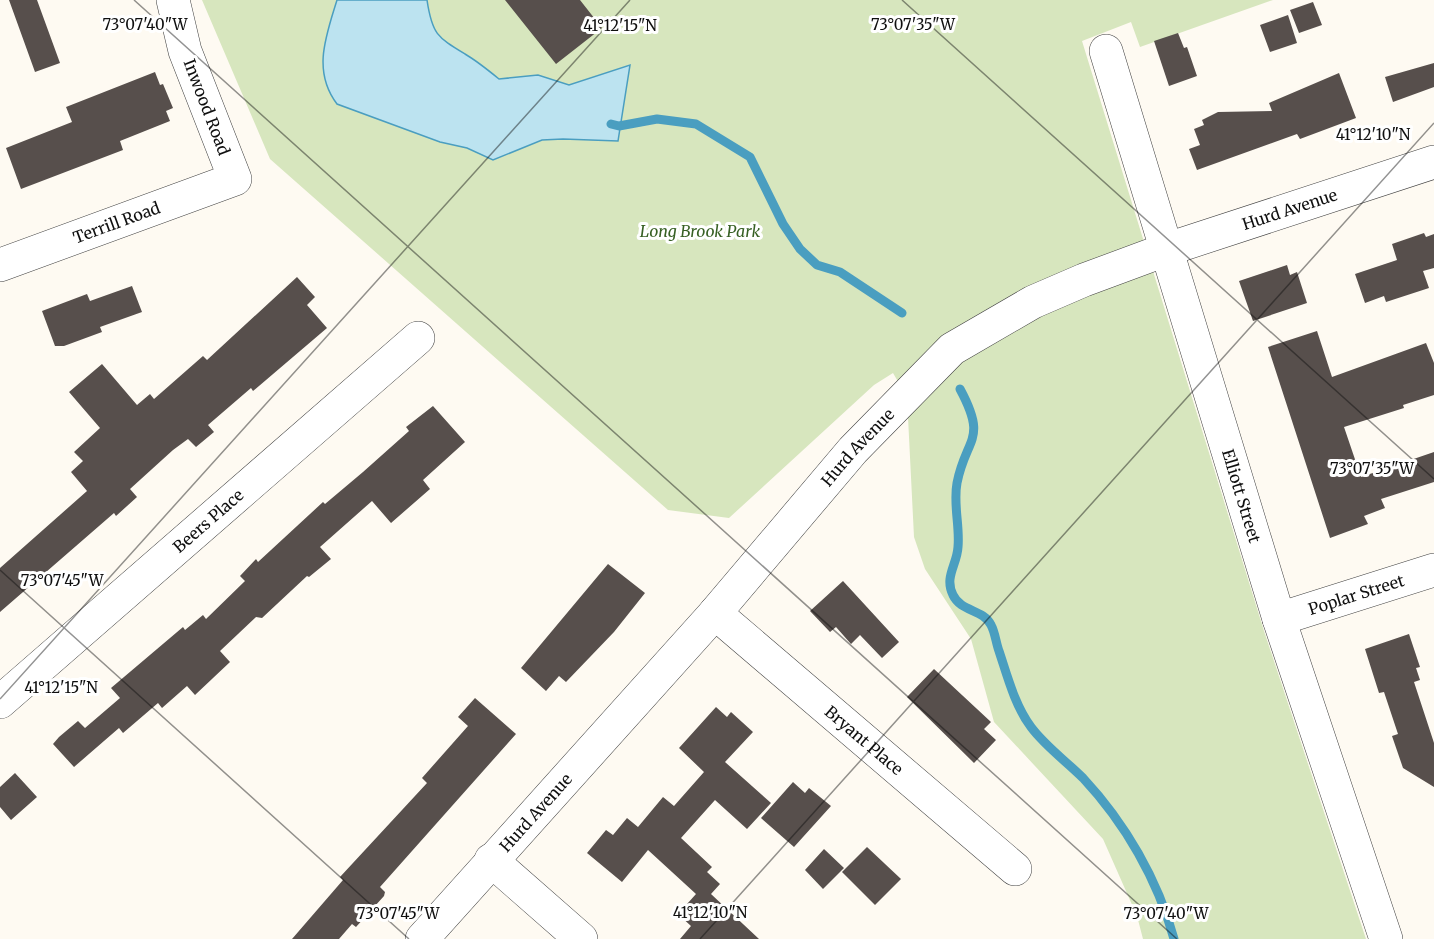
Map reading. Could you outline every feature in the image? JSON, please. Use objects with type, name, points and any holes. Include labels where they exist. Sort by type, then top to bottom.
[{"type":"street","name":"Inwood Road","points":[[173,0],[185,51],[235,178]]},
{"type":"street","name":"Elliott Street","points":[[1106,51],[1279,619],[1386,939]]},
{"type":"street","name":"Hurd Avenue","points":[[422,939],[715,613],[853,450],[951,349],[1033,302],[1165,250],[1434,162]]},
{"type":"street","name":"Terrill Road","points":[[0,265],[235,178]]},
{"type":"street","name":"Beers Place","points":[[0,702],[418,338]]},
{"type":"street","name":"Poplar Street","points":[[1279,619],[1434,570]]},
{"type":"street","name":"Bryant Place","points":[[715,613],[1015,868]]},
{"type":"street","points":[[491,860],[581,939]]},
{"type":"green space","name":"Long Brook Park","points":[[202,0],[1273,0],[1140,47],[1131,22],[1082,41],[1264,631],[1366,939],[1143,939],[1137,916],[1103,839],[994,722],[971,639],[925,569],[914,537],[907,397],[893,373],[874,385],[729,518],[668,510],[270,159]]},
{"type":"water","points":[[337,0],[427,0],[431,20],[437,33],[499,79],[538,75],[569,85],[630,65],[618,141],[542,140],[493,160],[467,148],[440,142],[337,104],[329,92],[323,66],[326,40]]},
{"type":"building","points":[[9,0],[37,0],[60,63],[35,72]]},
{"type":"building","points":[[505,0],[580,0],[602,28],[556,64]]},
{"type":"building","points":[[1313,2],[1322,25],[1299,33],[1290,10]]},
{"type":"building","points":[[1288,15],[1297,43],[1270,52],[1260,25]]},
{"type":"building","points":[[1178,33],[1184,48],[1187,47],[1197,76],[1169,86],[1154,41]]},
{"type":"building","points":[[1434,63],[1434,87],[1393,102],[1385,77]]},
{"type":"building","points":[[155,72],[173,108],[166,111],[170,121],[120,141],[123,150],[21,189],[6,148],[72,122],[66,107]]},
{"type":"building","points":[[1339,73],[1356,118],[1300,139],[1297,134],[1197,170],[1189,149],[1200,145],[1194,129],[1204,125],[1202,120],[1218,112],[1272,111],[1269,103]]},
{"type":"building","points":[[1424,233],[1426,237],[1434,234],[1434,268],[1423,271],[1429,288],[1386,302],[1384,296],[1365,303],[1355,274],[1397,260],[1392,244]]},
{"type":"building","points":[[1287,265],[1290,275],[1297,272],[1307,303],[1253,321],[1239,281]]},
{"type":"building","points":[[297,277],[315,297],[307,305],[327,328],[253,391],[251,388],[208,425],[214,432],[196,447],[188,439],[173,450],[130,489],[137,497],[116,516],[114,513],[0,612],[0,568],[87,491],[71,472],[83,461],[74,452],[100,428],[69,392],[102,364],[137,405],[150,394],[154,399],[203,356],[207,360]]},
{"type":"building","points":[[132,286],[142,312],[100,327],[102,332],[64,346],[55,346],[42,311],[87,294],[90,301]]},
{"type":"building","points":[[1317,331],[1332,377],[1426,343],[1434,363],[1434,395],[1403,405],[1404,408],[1344,427],[1361,477],[1434,452],[1434,482],[1381,499],[1385,508],[1364,516],[1368,524],[1330,538],[1268,347]]},
{"type":"building","points":[[433,406],[465,442],[423,480],[430,489],[391,523],[372,501],[320,547],[331,559],[309,577],[307,576],[262,618],[256,617],[220,651],[230,662],[195,695],[187,686],[162,708],[158,703],[123,733],[119,728],[74,767],[53,744],[59,737],[78,721],[85,728],[120,698],[111,688],[183,627],[185,630],[203,615],[206,619],[245,581],[240,576],[256,559],[258,562],[323,502],[325,504],[363,472],[409,431],[406,427]]},
{"type":"building","points":[[608,564],[645,593],[614,632],[566,682],[559,676],[546,691],[521,668]]},
{"type":"building","points":[[843,581],[899,642],[882,658],[860,635],[851,644],[836,627],[830,632],[810,611]]},
{"type":"building","points":[[1409,634],[1420,667],[1416,668],[1420,680],[1414,682],[1434,743],[1434,787],[1403,768],[1392,736],[1398,734],[1384,692],[1379,693],[1365,649]]},
{"type":"building","points":[[934,669],[991,722],[984,729],[996,740],[974,763],[907,697]]},
{"type":"building","points":[[475,698],[516,734],[380,887],[385,892],[384,896],[356,927],[352,924],[339,939],[292,939],[343,880],[340,877],[427,783],[422,778],[468,726],[458,717]]},
{"type":"building","points":[[716,707],[727,717],[731,712],[753,732],[725,762],[771,803],[747,829],[715,800],[681,838],[712,867],[707,872],[720,884],[711,894],[759,939],[680,939],[691,926],[678,914],[696,894],[648,850],[622,882],[587,853],[606,830],[613,835],[627,818],[638,827],[663,797],[674,806],[704,772],[679,748]]},
{"type":"building","points":[[15,773],[37,797],[11,820],[0,807],[0,787]]},
{"type":"building","points":[[793,782],[805,793],[809,788],[831,806],[794,847],[761,818]]},
{"type":"building","points":[[867,847],[901,879],[875,905],[842,872]]},
{"type":"building","points":[[824,849],[844,868],[823,889],[805,870]]},
{"type":"waterway","points":[[611,124],[619,126],[657,119],[696,124],[750,157],[783,224],[800,249],[817,265],[840,272],[902,313]]},
{"type":"waterway","points":[[960,389],[973,419],[974,429],[957,483],[957,553],[950,577],[953,595],[961,605],[983,616],[991,625],[1012,690],[1025,719],[1049,747],[1083,778],[1126,833],[1159,895],[1174,939]]}]
